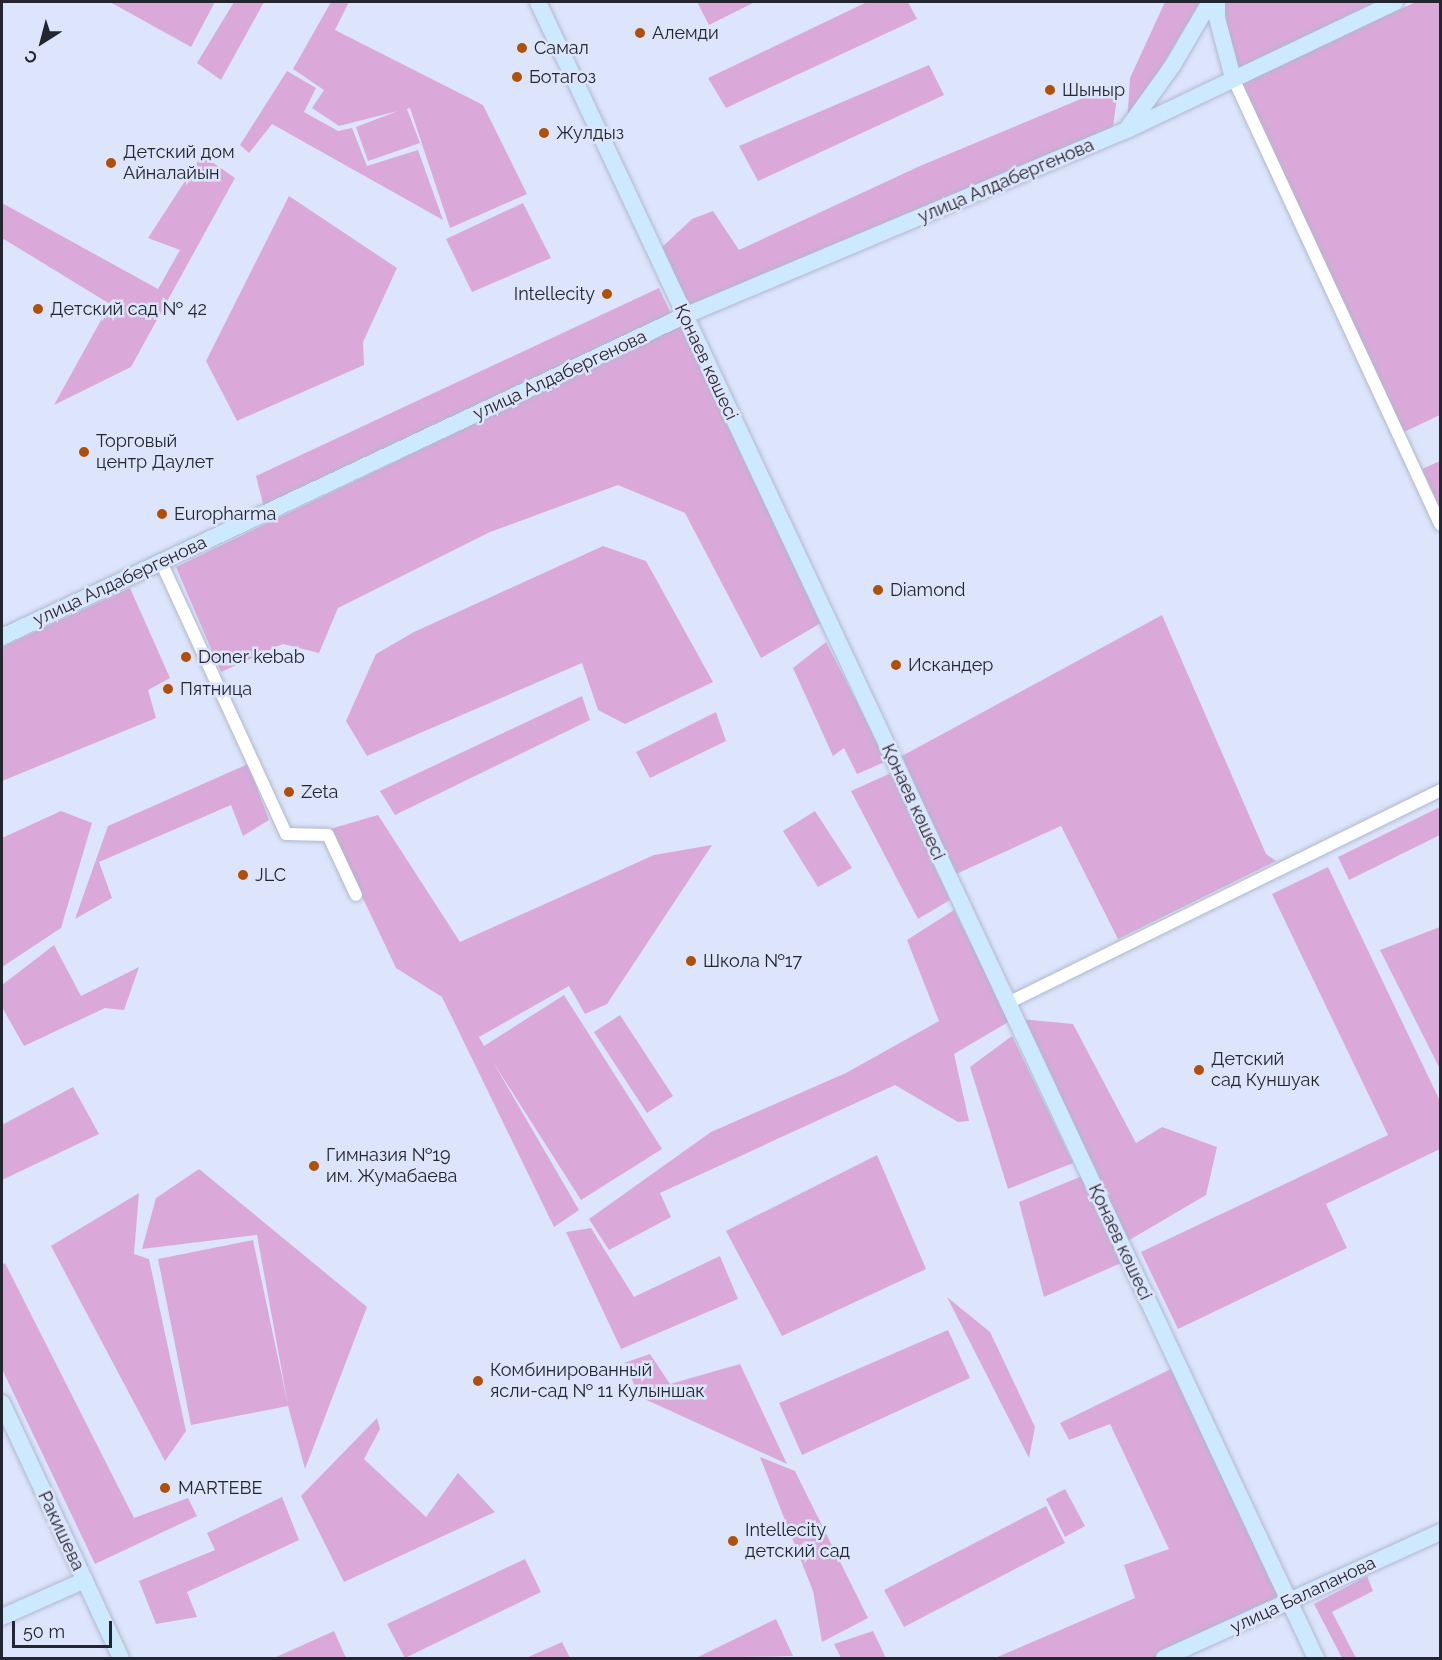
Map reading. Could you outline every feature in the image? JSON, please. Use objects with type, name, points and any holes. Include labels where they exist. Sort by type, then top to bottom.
[{"type":"street","name":"Қонаев көшесі","points":[[538,2],[1316,1659]]},
{"type":"street","points":[[1127,130],[1173,65],[1210,2]]},
{"type":"street","points":[[1217,2],[1216,18],[1233,78],[1440,524]]},
{"type":"street","name":"улица Алдабергенова","points":[[2,637],[684,316],[1127,130],[1395,2]]},
{"type":"street","points":[[161,562],[286,834],[328,835],[356,895]]},
{"type":"street","points":[[1008,1003],[1440,790]]},
{"type":"street","name":"Ракишева","points":[[2,1403],[121,1659]]},
{"type":"street","name":"улица Балапанова","points":[[1164,1659],[1440,1532]]},
{"type":"street","points":[[2,1617],[85,1580]]},
{"type":"shaded area","points":[[110,2],[215,2],[191,47]]},
{"type":"shaded area","points":[[234,2],[264,2],[221,80],[197,63]]},
{"type":"shaded area","points":[[331,2],[349,2],[335,30],[483,105],[527,194],[450,228],[410,108],[407,109],[420,143],[368,161],[356,127],[398,111],[339,126],[312,108],[324,90],[293,69]]},
{"type":"shaded area","points":[[697,2],[755,2],[709,25]]},
{"type":"shaded area","points":[[867,2],[908,2],[917,19],[726,108],[708,78]]},
{"type":"shaded area","points":[[1165,2],[1200,2],[1127,125],[1130,78]]},
{"type":"shaded area","points":[[1223,2],[1379,2],[1235,71]]},
{"type":"shaded area","points":[[1416,2],[1440,2],[1440,415],[1404,432],[1240,82]]},
{"type":"shaded area","points":[[929,65],[944,95],[758,181],[739,146]]},
{"type":"shaded area","points":[[287,71],[316,88],[304,112],[338,131],[352,128],[367,166],[418,150],[443,220],[272,124],[249,153],[240,145]]},
{"type":"shaded area","points":[[1119,83],[1113,127],[688,307],[659,250],[692,219],[713,211],[739,250],[920,166]]},
{"type":"shaded area","points":[[202,155],[235,178],[131,367],[54,405],[110,304],[2,238],[2,203],[158,289],[180,250],[148,238]]},
{"type":"shaded area","points":[[289,196],[397,268],[363,342],[364,365],[237,421],[206,361]]},
{"type":"shaded area","points":[[523,203],[551,258],[472,292],[446,239]]},
{"type":"shaded area","points":[[659,288],[672,316],[264,508],[256,476]]},
{"type":"shaded area","points":[[680,325],[821,623],[761,658],[685,513],[618,485],[490,532],[338,608],[319,653],[283,644],[221,672],[176,567]]},
{"type":"shaded area","points":[[1440,461],[1440,509],[1422,469]]},
{"type":"shaded area","points":[[603,546],[646,561],[713,682],[625,724],[598,710],[582,663],[367,756],[346,721],[376,654],[414,632]]},
{"type":"shaded area","points":[[130,588],[170,678],[148,690],[156,718],[2,781],[2,647]]},
{"type":"shaded area","points":[[1162,615],[1266,854],[1276,861],[1118,939],[1061,826],[954,875],[902,756]]},
{"type":"shaded area","points":[[826,642],[887,761],[857,774],[844,748],[833,756],[793,668]]},
{"type":"shaded area","points":[[582,696],[590,720],[395,815],[380,791]]},
{"type":"shaded area","points":[[716,712],[726,741],[650,778],[636,752]]},
{"type":"shaded area","points":[[248,764],[269,820],[243,836],[231,805],[99,862],[112,898],[75,919],[108,826]]},
{"type":"shaded area","points":[[891,773],[950,900],[918,919],[851,791]]},
{"type":"shaded area","points":[[1440,807],[1440,835],[1349,880],[1338,857]]},
{"type":"shaded area","points":[[61,811],[92,823],[61,928],[2,967],[2,838]]},
{"type":"shaded area","points":[[815,811],[852,868],[818,887],[783,831]]},
{"type":"shaded area","points":[[378,815],[460,942],[654,855],[712,845],[607,1004],[585,1014],[569,986],[479,1037],[484,1046],[564,995],[662,1149],[581,1200],[493,1062],[579,1210],[554,1227],[442,997],[396,968],[330,829]]},
{"type":"shaded area","points":[[1328,867],[1440,1101],[1440,1149],[1326,1204],[1347,1248],[1178,1329],[1141,1252],[1388,1135],[1272,894]]},
{"type":"shaded area","points":[[954,910],[1010,1021],[954,1054],[969,1121],[958,1122],[895,1085],[660,1193],[671,1217],[609,1250],[589,1219],[711,1132],[846,1073],[939,1021],[907,940]]},
{"type":"shaded area","points":[[1440,927],[1440,1069],[1380,950]]},
{"type":"shaded area","points":[[54,945],[81,996],[139,967],[124,1010],[105,1008],[24,1046],[2,1007],[2,985]]},
{"type":"shaded area","points":[[620,1015],[673,1096],[647,1113],[594,1032]]},
{"type":"shaded area","points":[[1021,1019],[1073,1024],[1136,1143],[1162,1127],[1217,1147],[1206,1195],[1126,1242]]},
{"type":"shaded area","points":[[1012,1036],[1073,1163],[1008,1189],[970,1067]]},
{"type":"shaded area","points":[[73,1087],[99,1134],[2,1180],[2,1125]]},
{"type":"shaded area","points":[[877,1155],[926,1269],[782,1336],[726,1231]]},
{"type":"shaded area","points":[[199,1169],[367,1307],[305,1469],[288,1406],[191,1425],[158,1259],[253,1240],[288,1405],[257,1235],[142,1249],[156,1198]]},
{"type":"shaded area","points":[[1082,1176],[1121,1263],[1044,1297],[1019,1202]]},
{"type":"shaded area","points":[[139,1193],[134,1254],[149,1259],[186,1431],[165,1461],[51,1246]]},
{"type":"shaded area","points":[[591,1228],[634,1297],[720,1256],[738,1299],[621,1349],[566,1232]]},
{"type":"shaded area","points":[[5,1263],[134,1518],[188,1498],[197,1516],[95,1564],[2,1369],[2,1265]]},
{"type":"shaded area","points":[[947,1297],[990,1332],[1035,1427],[1029,1458]]},
{"type":"shaded area","points":[[948,1330],[970,1378],[802,1455],[779,1403]]},
{"type":"shaded area","points":[[650,1354],[670,1384],[740,1364],[787,1464],[640,1397],[624,1363]]},
{"type":"shaded area","points":[[1175,1367],[1283,1602],[1155,1658],[995,1658],[1135,1598],[1124,1565],[1169,1549],[1110,1424],[1069,1440],[1060,1423]]},
{"type":"shaded area","points":[[377,1418],[380,1429],[364,1459],[426,1517],[458,1473],[495,1512],[344,1582],[301,1496]]},
{"type":"shaded area","points":[[760,1457],[795,1471],[868,1618],[822,1642],[813,1591]]},
{"type":"shaded area","points":[[1065,1489],[1085,1526],[1065,1537],[1046,1499]]},
{"type":"shaded area","points":[[282,1497],[299,1540],[187,1592],[197,1617],[156,1624],[139,1581],[215,1550],[207,1533]]},
{"type":"shaded area","points":[[1046,1506],[1065,1543],[904,1627],[884,1590]]},
{"type":"shaded area","points":[[525,1559],[541,1592],[405,1658],[387,1624]]},
{"type":"shaded area","points":[[1367,1576],[1373,1591],[1332,1612],[1356,1658],[1342,1658],[1314,1604]]},
{"type":"shaded area","points":[[776,1619],[793,1656],[696,1658]]},
{"type":"shaded area","points":[[334,1631],[346,1658],[274,1658]]},
{"type":"shaded area","points":[[873,1631],[886,1658],[841,1658],[834,1644]]},
{"type":"shaded area","points":[[562,1642],[570,1658],[526,1658]]},
{"type":"place","name":"Алемди","points":[[640,33]]},
{"type":"place","name":"Самал","points":[[522,48]]},
{"type":"place","name":"Ботагоз","points":[[517,77]]},
{"type":"place","name":"Шыныр","points":[[1050,90]]},
{"type":"place","name":"Жулдыз","points":[[544,133]]},
{"type":"place","name":"Детский дом Айналайын","points":[[111,163]]},
{"type":"place","name":"Intellecity","points":[[607,294]]},
{"type":"place","name":"Детский сад № 42","points":[[38,309]]},
{"type":"place","name":"Торговый центр Даулет","points":[[84,452]]},
{"type":"place","name":"Europharma","points":[[162,514]]},
{"type":"place","name":"Diamond","points":[[878,590]]},
{"type":"place","name":"Doner kebab","points":[[186,657]]},
{"type":"place","name":"Искандер","points":[[896,665]]},
{"type":"place","name":"Пятница","points":[[168,689]]},
{"type":"place","name":"Zeta","points":[[289,792]]},
{"type":"place","name":"JLC","points":[[243,875]]},
{"type":"place","name":"Школа №17","points":[[691,961]]},
{"type":"place","name":"Детский сад Куншуак","points":[[1199,1070]]},
{"type":"place","name":"Гимназия №19 им. Жумабаева","points":[[314,1166]]},
{"type":"place","name":"Комбинированный ясли-сад № 11 Кулыншак","points":[[478,1381]]},
{"type":"place","name":"MARTEBE","points":[[165,1488]]},
{"type":"place","name":"Intellecity детский сад","points":[[733,1541]]}]
